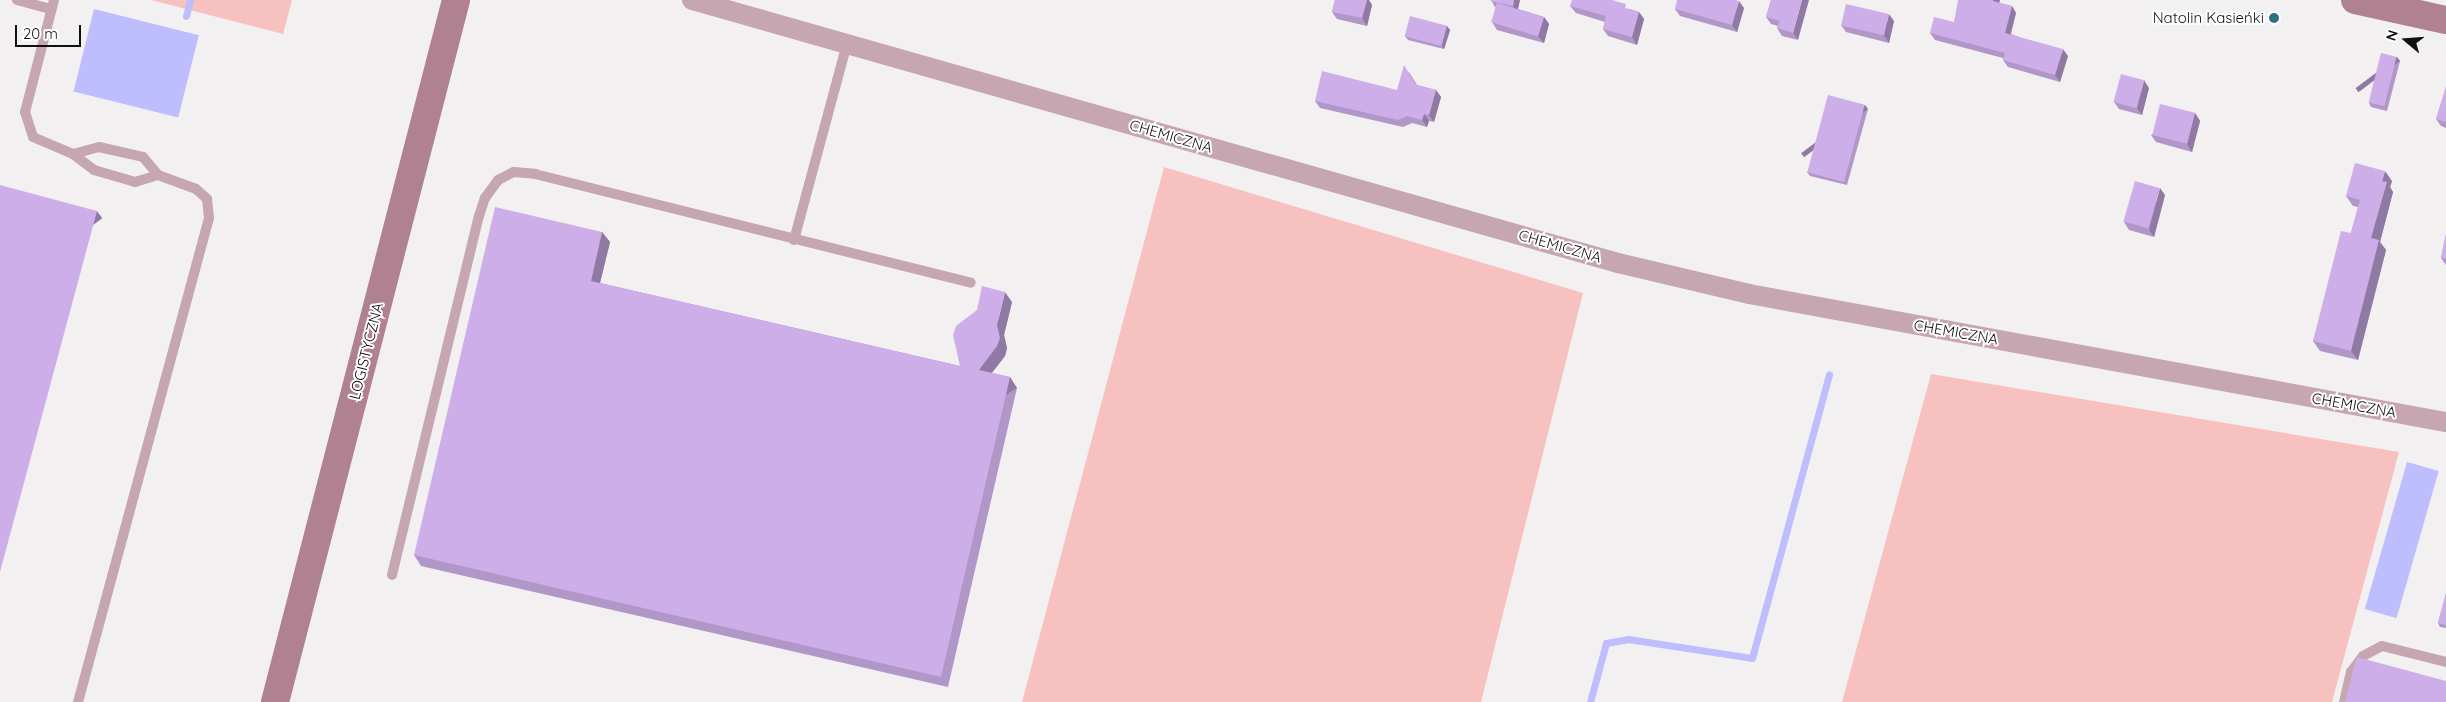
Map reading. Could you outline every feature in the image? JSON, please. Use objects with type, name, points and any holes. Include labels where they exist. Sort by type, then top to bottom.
[{"type":"street","name":"LOGISTYCZNA","points":[[275,702],[456,0]]},
{"type":"street","name":"CHEMICZNA","points":[[692,0],[1618,263],[1749,294],[2446,422]]},
{"type":"street","points":[[2355,0],[2446,20]]},
{"type":"lane","points":[[17,0],[53,5],[25,112],[33,137],[73,154],[94,170],[135,182],[158,175]]},
{"type":"lane","points":[[794,240],[847,44]]},
{"type":"lane","points":[[73,154],[99,147],[143,158],[158,175],[196,189],[207,199],[209,218],[78,702]]},
{"type":"lane","points":[[392,575],[478,216],[485,198],[498,180],[514,172],[535,174],[971,283]]},
{"type":"lane","points":[[2344,702],[2357,664],[2363,656],[2382,646],[2446,662]]},
{"type":"shaded area","points":[[151,0],[292,0],[283,34]]},
{"type":"shaded area","points":[[1164,167],[1583,293],[1481,702],[1022,702]]},
{"type":"shaded area","points":[[1931,374],[2399,452],[2332,702],[1842,702]]},
{"type":"water","points":[[94,9],[199,35],[178,118],[73,91]]},
{"type":"water","points":[[2407,462],[2439,471],[2397,618],[2365,609]]},
{"type":"building","points":[[1335,0],[1367,0],[1362,18],[1332,12]]},
{"type":"building","points":[[1491,0],[1514,0],[1513,6]]},
{"type":"building","points":[[1572,0],[1612,0],[1626,4],[1625,8],[1639,12],[1632,37],[1603,29],[1606,16],[1570,6]]},
{"type":"building","points":[[1677,0],[1739,1],[1732,25],[1675,9]]},
{"type":"building","points":[[1771,0],[1802,0],[1793,33],[1777,28],[1780,21],[1766,17]]},
{"type":"building","points":[[1958,0],[1993,0],[2012,6],[2005,33],[2063,49],[2055,75],[2003,60],[2005,53],[1930,33],[1934,17],[1954,22]]},
{"type":"building","points":[[1497,3],[1544,17],[1538,36],[1491,22]]},
{"type":"building","points":[[1846,4],[1889,14],[1884,35],[1841,25]]},
{"type":"building","points":[[1410,16],[1447,26],[1441,46],[1405,36]]},
{"type":"building","points":[[2381,53],[2397,57],[2384,106],[2369,102]]},
{"type":"building","points":[[1404,65],[1416,85],[1436,90],[1429,115],[1424,114],[1422,120],[1407,116],[1398,120],[1315,101],[1322,71],[1397,90]]},
{"type":"building","points":[[2121,74],[2144,80],[2137,108],[2113,102]]},
{"type":"building","points":[[2446,87],[2446,122],[2436,119]]},
{"type":"building","points":[[1828,95],[1865,105],[1844,182],[1807,172]]},
{"type":"building","points":[[2160,104],[2195,113],[2187,144],[2152,135]]},
{"type":"building","points":[[2355,163],[2385,171],[2382,181],[2387,182],[2371,238],[2379,240],[2351,351],[2313,341],[2341,231],[2351,233],[2360,200],[2346,196]]},
{"type":"building","points":[[2135,181],[2160,188],[2148,229],[2123,221]]},
{"type":"building","points":[[0,185],[97,211],[0,572]]},
{"type":"building","points":[[495,207],[602,232],[591,281],[960,366],[953,335],[956,326],[977,310],[982,286],[1005,292],[997,325],[1000,338],[997,346],[979,370],[1010,377],[941,677],[414,555]]},
{"type":"building","points":[[2446,234],[2446,259],[2441,258]]},
{"type":"building","points":[[2446,593],[2446,625],[2438,623]]},
{"type":"building","points":[[2357,657],[2446,681],[2446,702],[2345,702]]},
{"type":"waterway","points":[[186,16],[190,0]]},
{"type":"waterway","points":[[1590,702],[1606,643],[1628,639],[1752,658],[1829,374]]},
{"type":"place","name":"Natolin Kasieńki","points":[[2274,18]]}]
